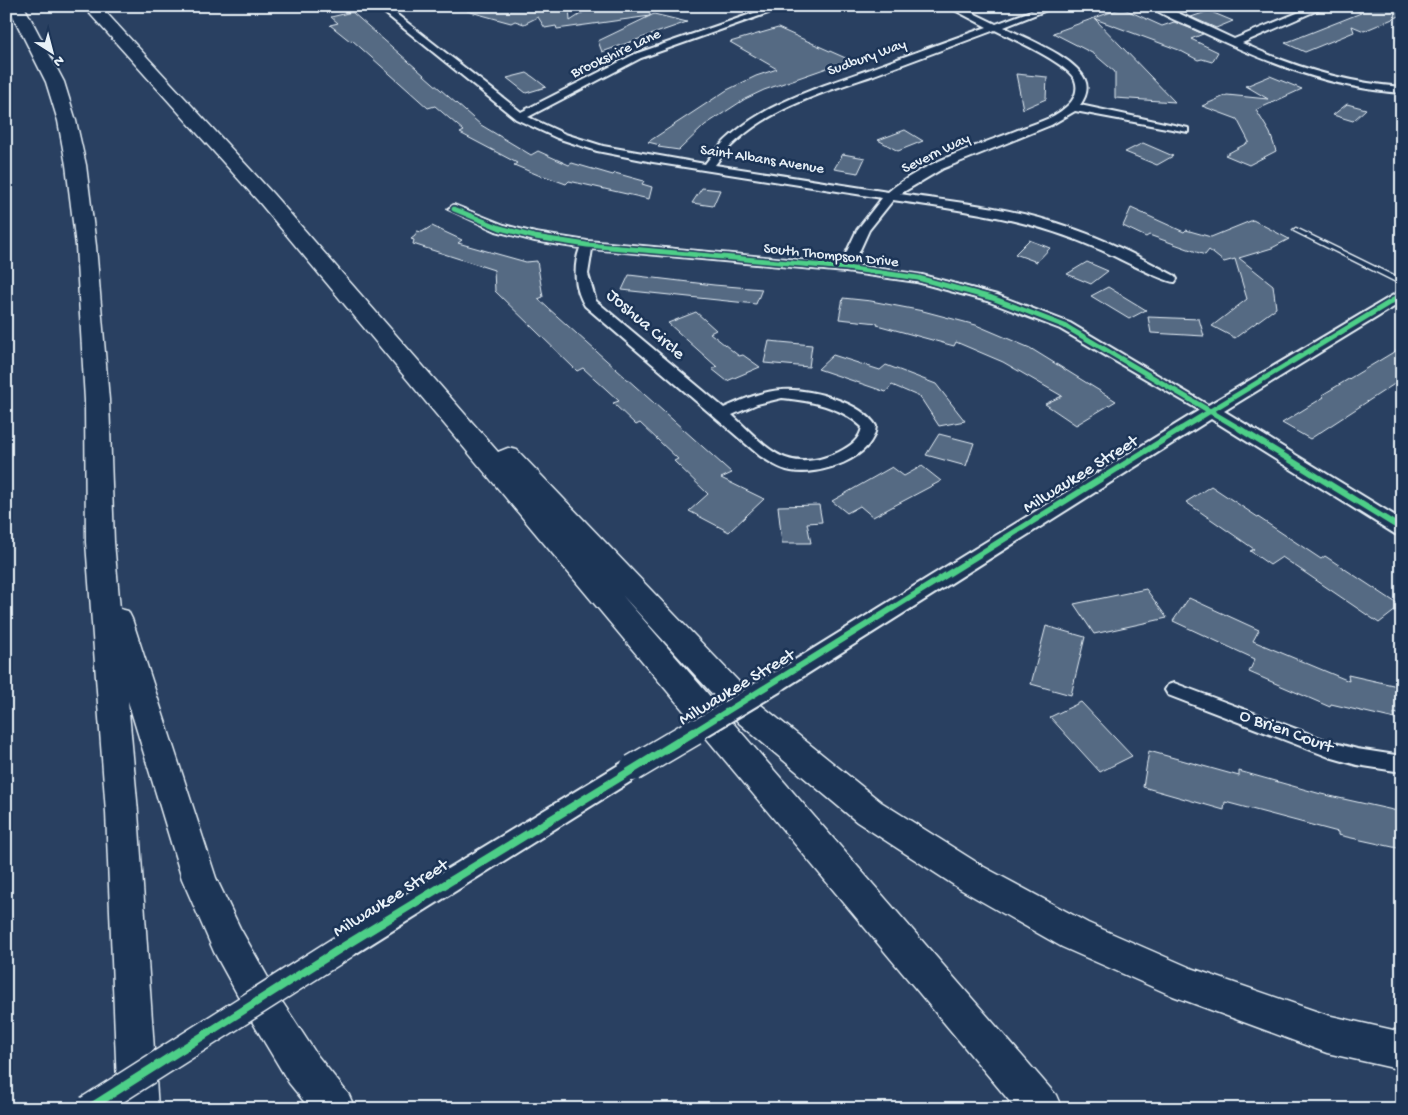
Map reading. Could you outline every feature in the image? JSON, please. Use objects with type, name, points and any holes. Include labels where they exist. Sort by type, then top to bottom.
[{"type":"highway","points":[[16,6],[56,82],[67,121],[76,165],[91,304],[97,400],[100,542],[122,812],[138,1109]]},
{"type":"highway","points":[[91,6],[345,286],[573,524],[750,714],[869,812],[972,878],[1076,935],[1195,987],[1327,1034],[1402,1051]]},
{"type":"highway","points":[[266,198],[1042,1109]]},
{"type":"highway","points":[[103,572],[199,879],[228,940],[266,1010],[303,1069],[335,1109]]},
{"type":"street","name":"Saint Albans Avenue","points":[[380,6],[520,117],[561,136],[602,149],[997,212],[1064,229],[1144,264],[1171,280]]},
{"type":"street","name":"Brookshire Lane","points":[[520,117],[638,56],[784,6]]},
{"type":"street","points":[[951,6],[1045,52],[1072,70],[1081,84],[1081,94],[1074,107],[1184,130]]},
{"type":"street","name":"Sudbury Way","points":[[708,167],[731,139],[756,120],[794,100],[1054,6]]},
{"type":"street","points":[[1155,6],[1335,83],[1366,89],[1402,90]]},
{"type":"street","points":[[1236,42],[1323,6]]},
{"type":"street","name":"Severn Way","points":[[846,268],[853,246],[868,220],[892,196],[912,180],[964,156],[1057,119],[1074,107]]},
{"type":"street","name":"South Thompson Drive","points":[[454,209],[500,228],[535,237],[587,245],[846,268],[918,278],[1001,301],[1065,326],[1211,411]]},
{"type":"street","name":"Joshua Circle","points":[[587,245],[581,260],[582,287],[590,303],[777,461],[793,468],[817,466],[837,459],[858,447],[869,434],[869,426],[855,414],[833,405],[796,395],[768,395],[722,414]]},
{"type":"street","name":"Milwaukee Street","points":[[88,1109],[346,945],[633,768],[777,682],[1211,411],[1402,295]]},
{"type":"street","points":[[1211,411],[1402,529]]},
{"type":"street","name":"O Brien Court","points":[[1174,690],[1329,749],[1358,757],[1402,764]]},
{"type":"lane","points":[[1296,230],[1402,283]]},
{"type":"building","points":[[468,6],[569,6],[570,21],[593,6],[650,6],[650,16],[557,29],[556,26],[545,28],[538,17],[524,24],[515,21],[511,23],[467,11]]},
{"type":"building","points":[[1349,6],[1402,6],[1402,15],[1364,31],[1352,26],[1354,32],[1305,52],[1285,43],[1361,13]]},
{"type":"building","points":[[1122,8],[1162,26],[1174,22],[1203,34],[1191,39],[1218,52],[1212,62],[1202,59],[1198,60],[1179,50],[1095,19],[1175,102],[1115,98],[1115,72],[1094,54],[1053,33]]},
{"type":"building","points":[[1209,11],[1233,21],[1216,28],[1191,17]]},
{"type":"building","points":[[352,12],[481,125],[531,155],[538,151],[569,165],[572,163],[613,175],[615,173],[644,181],[642,184],[652,187],[649,199],[569,181],[566,184],[543,177],[514,165],[517,163],[460,133],[464,131],[435,106],[428,108],[352,40],[350,41],[330,25],[338,23],[331,17]]},
{"type":"building","points":[[654,14],[687,22],[602,52],[598,41]]},
{"type":"building","points":[[778,28],[850,60],[764,90],[745,99],[705,125],[679,150],[658,147],[660,145],[648,142],[727,90],[756,76],[777,69],[730,42]]},
{"type":"building","points":[[527,73],[546,87],[526,93],[507,78]]},
{"type":"building","points":[[1016,74],[1047,77],[1046,99],[1023,109]]},
{"type":"building","points":[[1270,76],[1302,89],[1256,110],[1270,133],[1276,151],[1249,165],[1225,155],[1249,142],[1237,119],[1202,106],[1227,95],[1268,99],[1246,86]]},
{"type":"building","points":[[1347,104],[1366,109],[1353,121],[1333,115]]},
{"type":"building","points":[[905,130],[923,141],[898,151],[878,140]]},
{"type":"building","points":[[1143,143],[1173,156],[1157,165],[1125,152]]},
{"type":"building","points":[[843,154],[865,158],[858,173],[834,169]]},
{"type":"building","points":[[702,188],[720,190],[713,206],[692,203]]},
{"type":"building","points":[[1131,208],[1184,232],[1186,230],[1211,237],[1253,220],[1289,239],[1272,248],[1239,258],[1273,285],[1276,308],[1235,338],[1212,326],[1247,299],[1235,259],[1224,262],[1209,250],[1205,255],[1149,235],[1146,237],[1123,226]]},
{"type":"building","points":[[432,226],[462,240],[458,243],[526,262],[537,261],[543,297],[538,299],[732,473],[721,478],[764,499],[729,532],[689,511],[708,494],[674,461],[678,459],[640,423],[636,425],[613,403],[619,401],[583,368],[577,371],[495,291],[494,270],[413,244],[414,240],[411,239],[417,231],[422,232]]},
{"type":"building","points":[[1029,240],[1050,248],[1037,262],[1015,254]]},
{"type":"building","points":[[1087,262],[1108,271],[1091,284],[1067,274]]},
{"type":"building","points":[[629,275],[762,289],[756,304],[622,290]]},
{"type":"building","points":[[1108,287],[1146,310],[1129,319],[1091,296]]},
{"type":"building","points":[[843,298],[871,301],[923,311],[976,325],[1030,348],[1116,401],[1076,425],[1045,404],[1062,396],[1003,362],[956,342],[954,346],[877,325],[878,323],[839,319]]},
{"type":"building","points":[[696,312],[716,330],[710,333],[739,356],[743,355],[760,367],[727,381],[712,369],[717,367],[668,323]]},
{"type":"building","points":[[1148,317],[1199,319],[1204,336],[1151,333]]},
{"type":"building","points":[[769,341],[812,345],[809,367],[764,363]]},
{"type":"building","points":[[1402,347],[1402,379],[1310,439],[1282,423],[1324,397],[1322,395]]},
{"type":"building","points":[[833,355],[880,370],[886,365],[936,384],[965,421],[939,426],[920,397],[892,385],[886,392],[818,369]]},
{"type":"building","points":[[939,434],[974,443],[966,466],[926,455]]},
{"type":"building","points":[[922,466],[941,481],[873,517],[860,506],[847,513],[832,501],[892,467],[904,476]]},
{"type":"building","points":[[1211,486],[1321,559],[1325,556],[1401,606],[1379,623],[1282,557],[1270,565],[1250,551],[1254,549],[1186,502]]},
{"type":"building","points":[[819,505],[822,522],[807,523],[811,543],[782,543],[778,506]]},
{"type":"building","points":[[1146,589],[1167,618],[1094,634],[1074,604]]},
{"type":"building","points":[[1189,598],[1259,630],[1253,641],[1349,681],[1348,675],[1402,687],[1402,715],[1394,713],[1395,719],[1331,704],[1330,707],[1249,672],[1255,659],[1173,621]]},
{"type":"building","points":[[1046,626],[1085,637],[1071,695],[1031,684]]},
{"type":"building","points":[[1081,702],[1132,756],[1100,772],[1050,717]]},
{"type":"building","points":[[1149,751],[1239,776],[1239,771],[1321,794],[1402,812],[1402,849],[1338,835],[1338,832],[1225,802],[1224,810],[1143,787]]},
{"type":"cycle path","points":[[454,209],[500,228],[535,237],[587,245],[846,268],[918,278],[992,298],[1065,326],[1211,411],[1402,529]]},
{"type":"cycle path","points":[[88,1109],[346,945],[633,768],[777,682],[1194,421],[1402,295]]}]
